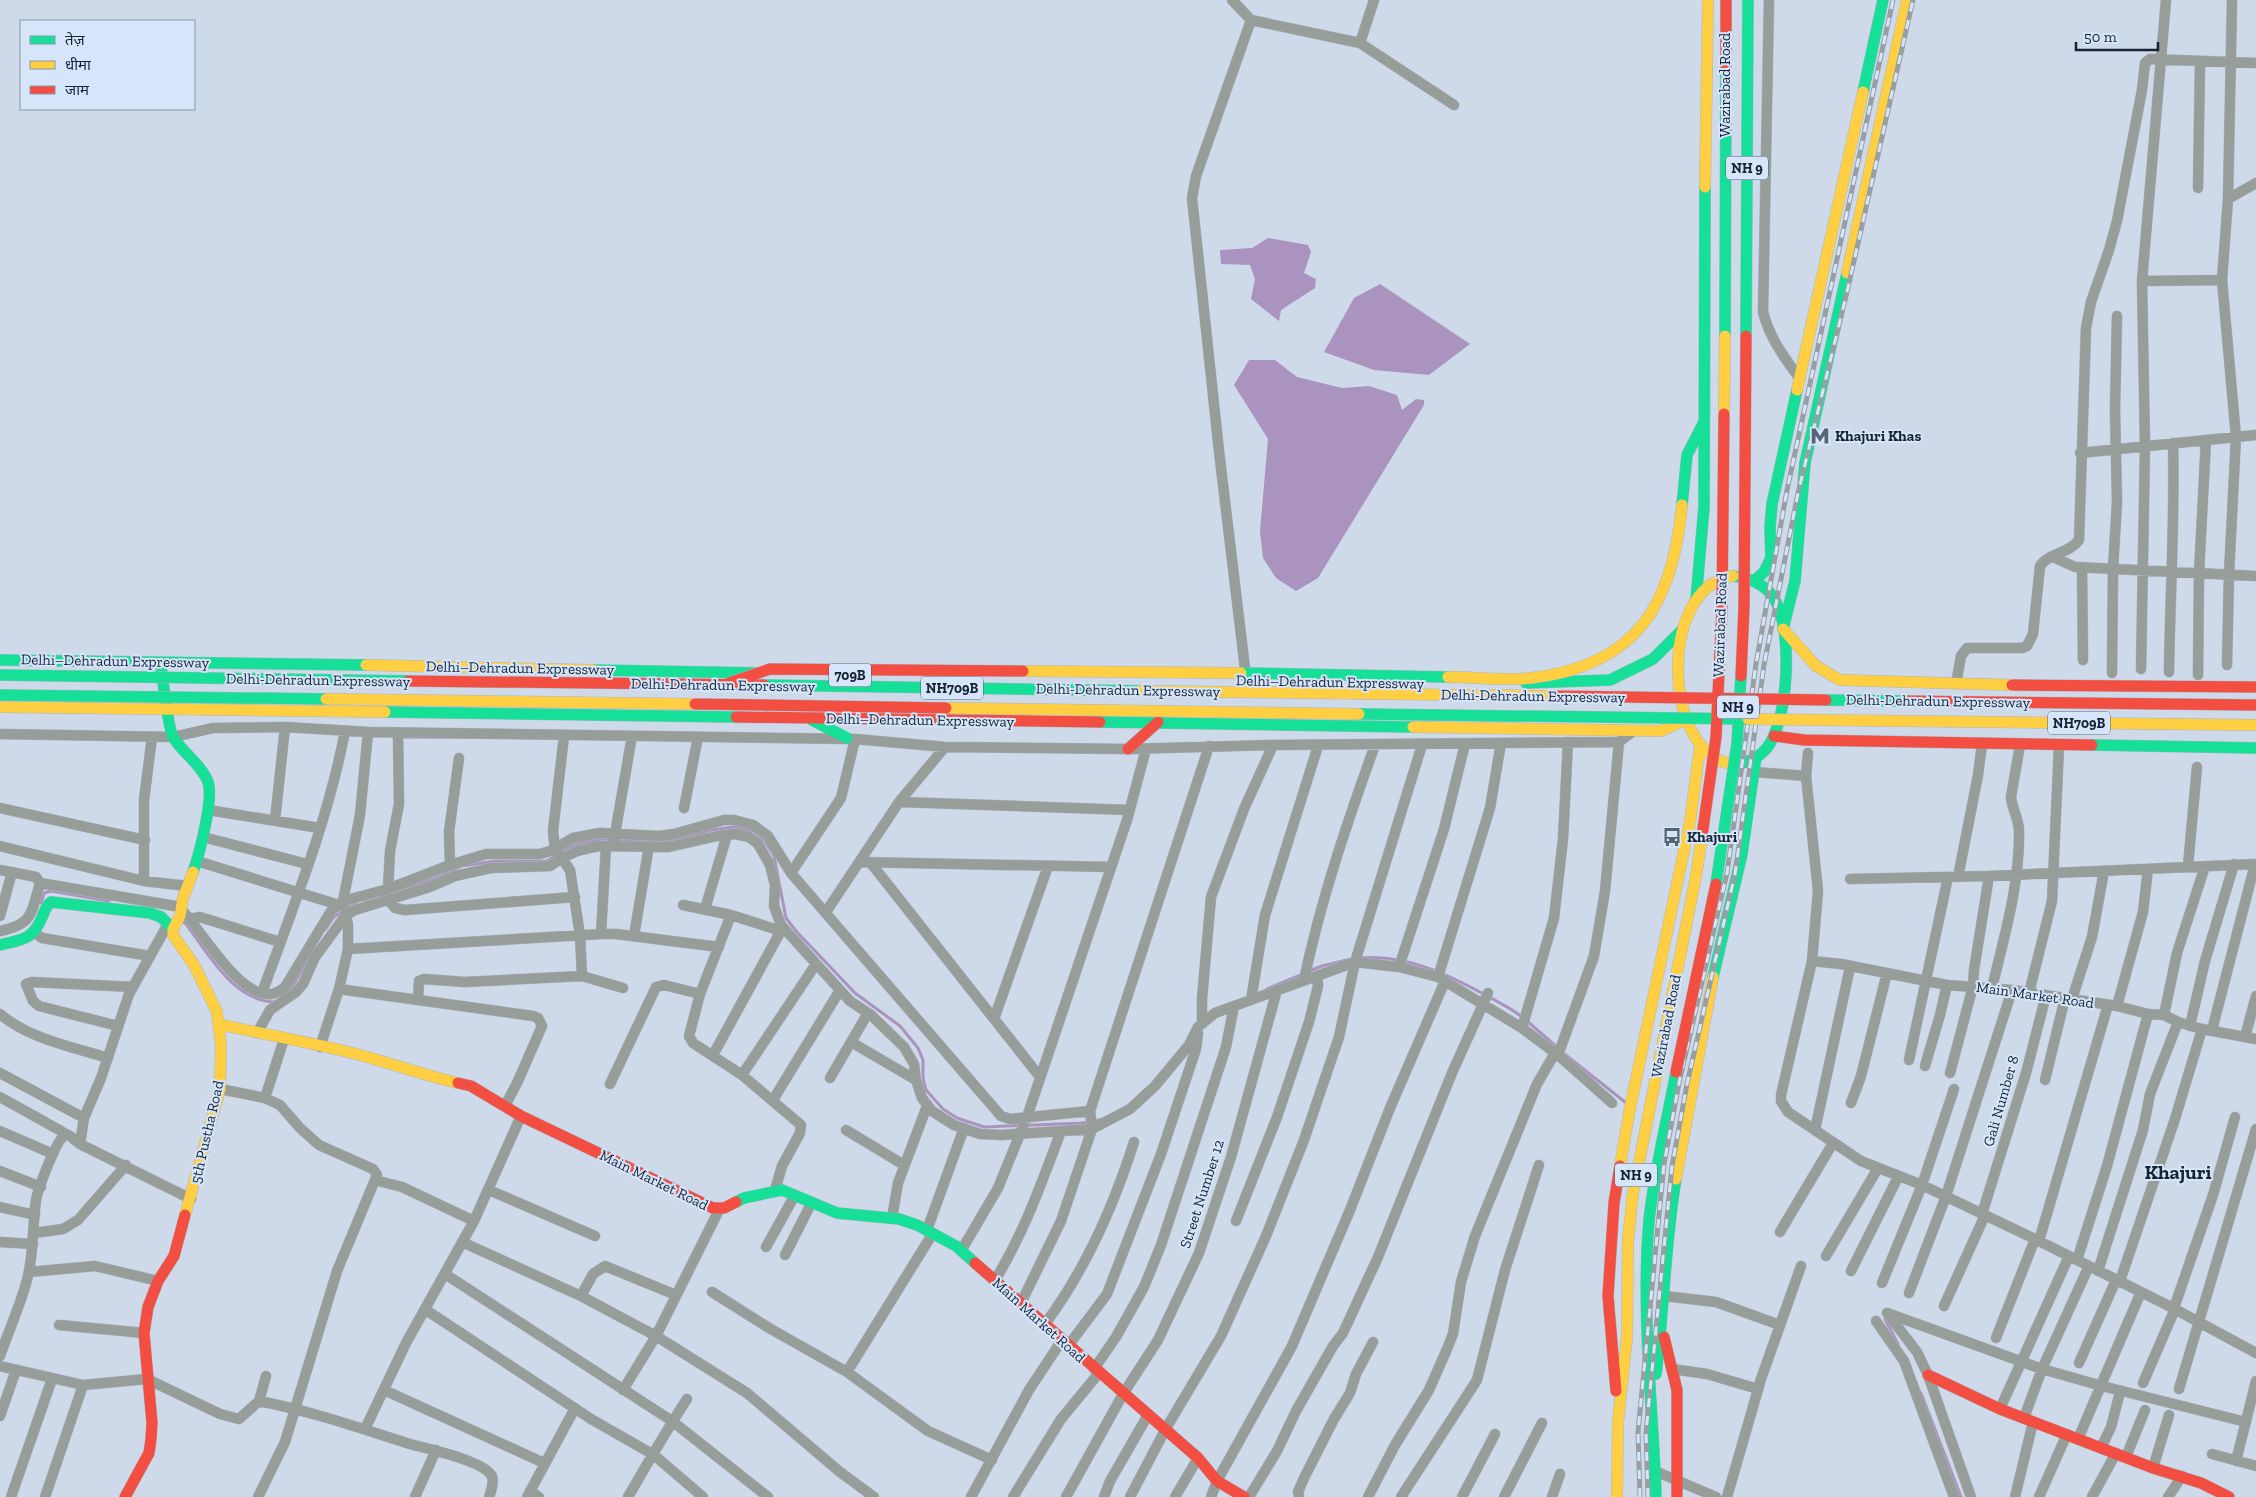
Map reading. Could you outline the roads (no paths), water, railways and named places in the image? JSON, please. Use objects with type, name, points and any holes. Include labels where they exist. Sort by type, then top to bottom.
[{"type":"main road","points":[[1696,600],[1704,507],[1708,0]]},
{"type":"main road","name":"Wazirabad Road","points":[[1618,1422],[1627,1337],[1627,1285],[1633,1192],[1696,876],[1716,737],[1722,609],[1726,0]]},
{"type":"main road","name":"Wazirabad Road","points":[[1656,1497],[1648,1240],[1653,1196],[1676,1072],[1717,879],[1737,744],[1744,608],[1748,0]]},
{"type":"main road","points":[[1755,580],[1767,570],[1773,553],[1770,518],[1883,0]]},
{"type":"main road","points":[[1783,629],[1795,581],[1805,463],[1907,0]]},
{"type":"main road","points":[[724,685],[770,669],[1539,676],[1581,668],[1606,656],[1633,636],[1648,619],[1664,594],[1673,567],[1680,529],[1687,455],[1704,421]]},
{"type":"main road","points":[[1733,576],[1755,580],[1776,601],[1783,629],[1786,656],[1781,710],[1774,736],[1767,748],[1756,757],[1736,764],[1726,763],[1707,754],[1700,746],[1687,719],[1678,684],[1678,656],[1683,629],[1696,600],[1711,583],[1721,578],[1733,576]]},
{"type":"main road","name":"Delhi–Dehradun Expressway","points":[[0,660],[772,673],[954,678],[1246,680],[1446,684],[1610,680],[1653,659],[1683,629]]},
{"type":"main road","points":[[1783,629],[1816,666],[1840,680],[1956,684],[2256,687]]},
{"type":"main road","points":[[0,945],[30,938],[36,934],[47,905],[51,902],[150,913],[161,917],[178,919],[187,886],[198,861],[210,797],[208,782],[191,756],[173,737],[160,662]]},
{"type":"main road","points":[[771,718],[772,673]]},
{"type":"main road","name":"Delhi-Dehradun Expressway","points":[[0,675],[2256,705]]},
{"type":"main road","name":"Delhi-Dehradun Expressway","points":[[0,695],[2256,725]]},
{"type":"main road","name":"Delhi–Dehradun Expressway","points":[[0,707],[169,712],[1158,722],[1633,731],[1661,731],[1687,719]]},
{"type":"main road","points":[[0,716],[169,712]]},
{"type":"main road","points":[[809,719],[851,739]]},
{"type":"main road","points":[[1128,749],[1158,722]]},
{"type":"main road","points":[[1774,736],[1804,740],[2256,748]]},
{"type":"main road","name":"Wazirabad Road","points":[[1618,1497],[1618,1422],[1608,1296],[1614,1203],[1630,1108],[1686,839],[1700,746]]},
{"type":"main road","name":"Wazirabad Road","points":[[1653,1403],[1662,1328],[1670,1215],[1719,946],[1740,861],[1756,757]]},
{"type":"main road","points":[[1686,839],[1688,857],[1701,871],[1721,875],[1729,873],[1740,861]]},
{"type":"main road","name":"5th Pustha Road","points":[[125,1497],[149,1453],[152,1439],[144,1332],[148,1307],[158,1281],[174,1256],[220,1089],[222,1046],[216,1012],[194,965],[173,935],[178,919]]},
{"type":"main road","name":"Main Market Road","points":[[218,1024],[352,1053],[397,1065],[430,1077],[471,1086],[521,1116],[719,1210],[744,1198],[782,1190],[837,1213],[892,1218],[930,1232],[961,1250],[1198,1458],[1218,1481],[1244,1497]]},
{"type":"main road","points":[[1662,1328],[1676,1390],[1677,1497]]},
{"type":"main road","points":[[1928,1375],[2000,1409],[2153,1468],[2182,1476],[2230,1497]]},
{"type":"street","points":[[1232,0],[1250,20],[1360,43],[1386,58],[1454,105]]},
{"type":"street","points":[[1360,43],[1374,0]]},
{"type":"street","points":[[1769,0],[1763,312],[1768,331],[1800,379]]},
{"type":"street","points":[[2141,669],[2145,446],[2142,281],[2166,0]]},
{"type":"street","points":[[2226,665],[2228,574],[2236,437],[2222,280],[2228,199],[2232,0]]},
{"type":"street","points":[[1246,680],[1218,451],[1192,198],[1196,176],[1250,20]]},
{"type":"street","points":[[1956,684],[1961,656],[1964,651],[1973,647],[2022,648],[2027,646],[2033,634],[2040,566],[2043,561],[2068,550],[2078,540],[2084,345],[2091,302],[2117,221],[2142,90],[2144,63],[2148,60],[2256,63]]},
{"type":"street","points":[[2198,188],[2200,62]]},
{"type":"street","points":[[2228,199],[2256,183]]},
{"type":"street","points":[[2142,281],[2222,280]]},
{"type":"street","points":[[2112,673],[2113,569],[2117,502],[2115,450],[2117,316]]},
{"type":"street","points":[[2080,452],[2256,435]]},
{"type":"street","points":[[2198,675],[2199,573],[2206,440]]},
{"type":"street","points":[[2169,672],[2174,511],[2173,443]]},
{"type":"street","points":[[2053,557],[2068,565],[2082,568],[2256,576]]},
{"type":"street","points":[[2082,568],[2083,660]]},
{"type":"street","points":[[275,820],[285,727]]},
{"type":"street","points":[[0,734],[173,737],[213,728],[285,727],[398,733],[851,739],[945,747],[1146,749],[1273,745],[1619,742],[1633,731]]},
{"type":"street","points":[[262,993],[320,828],[338,771],[345,731]]},
{"type":"street","points":[[320,1047],[340,988],[348,949],[343,908],[360,815],[368,732]]},
{"type":"street","points":[[388,889],[390,851],[399,804],[398,733]]},
{"type":"street","points":[[564,736],[553,831],[558,853],[570,870],[580,936],[582,976]]},
{"type":"street","points":[[601,934],[612,841],[632,736]]},
{"type":"street","points":[[144,881],[144,800],[152,737]]},
{"type":"street","points":[[684,808],[698,738]]},
{"type":"street","points":[[792,873],[841,798],[851,739]]},
{"type":"street","points":[[1524,1022],[1554,918],[1563,838],[1568,742]]},
{"type":"street","points":[[1368,1497],[1395,1445],[1429,1390],[1447,1349],[1453,1334],[1461,1282],[1475,1236],[1537,1084],[1559,1052],[1594,956],[1605,891],[1619,742]]},
{"type":"street","points":[[1211,1497],[1292,1346],[1350,1210],[1390,1108],[1440,976],[1490,808],[1501,743]]},
{"type":"street","points":[[1401,963],[1444,829],[1465,744]]},
{"type":"street","points":[[1909,1060],[1978,776],[1982,744]]},
{"type":"street","points":[[971,1497],[1029,1390],[1065,1343],[1107,1294],[1161,1154],[1196,1049],[1201,1022],[1211,897],[1244,809],[1273,745]]},
{"type":"street","points":[[1306,974],[1323,902],[1344,832],[1374,745]]},
{"type":"street","points":[[1130,1497],[1166,1430],[1221,1336],[1266,1236],[1304,1140],[1339,1037],[1356,960],[1422,745]]},
{"type":"street","points":[[1992,988],[2016,874],[2019,826],[2011,797],[2020,745]]},
{"type":"street","points":[[1021,1303],[1061,1221],[1209,746]]},
{"type":"street","points":[[1251,996],[1265,914],[1318,746]]},
{"type":"street","points":[[2029,993],[2051,910],[2059,746]]},
{"type":"street","points":[[826,912],[898,802],[945,747]]},
{"type":"street","points":[[961,1250],[998,1188],[1023,1126],[1130,810],[1146,749]]},
{"type":"street","points":[[1808,753],[1806,776],[1818,891],[1812,961],[1781,1101],[1788,1112],[1861,1161],[1922,1185],[1984,1214],[2174,1308],[2256,1354]]},
{"type":"street","points":[[450,865],[449,832],[459,758]]},
{"type":"street","points":[[2188,866],[2198,767]]},
{"type":"street","points":[[1754,772],[1806,776]]},
{"type":"street","points":[[898,802],[1130,810]]},
{"type":"street","points":[[0,808],[145,840]]},
{"type":"street","points":[[208,810],[320,828]]},
{"type":"street","points":[[178,919],[237,978],[262,993],[273,994],[285,987],[314,935],[330,911],[343,908],[450,865],[486,854],[577,852],[612,841],[674,834],[724,820],[734,820],[753,824],[768,836],[792,873],[994,1109],[1005,1118],[1023,1126],[1061,1131],[1130,1109],[1155,1086],[1189,1045],[1201,1022],[1215,1013],[1234,1006],[1251,996],[1277,990],[1306,974],[1317,976],[1356,960],[1401,963],[1440,976],[1486,999],[1524,1022],[1559,1052],[1612,1103]]},
{"type":"street","points":[[198,861],[343,908],[355,910],[389,901],[455,876],[491,868],[546,867],[573,838],[600,833],[612,841],[649,846],[669,846],[727,835],[749,837],[765,854],[770,865],[775,884],[774,906],[782,929],[850,1001],[868,1013],[904,1047],[914,1064],[916,1080],[922,1098],[932,1111],[964,1128],[980,1134],[1023,1126],[1091,1120]]},
{"type":"street","points":[[705,909],[727,835]]},
{"type":"street","points":[[203,836],[308,864]]},
{"type":"street","points":[[0,846],[144,881],[187,886]]},
{"type":"street","points":[[634,936],[649,846]]},
{"type":"street","points":[[859,862],[1111,867]]},
{"type":"street","points":[[870,862],[1040,1077]]},
{"type":"street","points":[[2190,1026],[2205,961],[2234,864]]},
{"type":"street","points":[[1850,879],[1989,876],[2255,864],[2207,1029],[2118,1280],[2079,1363]]},
{"type":"street","points":[[994,1020],[1048,866]]},
{"type":"street","points":[[2164,1015],[2177,953],[2205,866]]},
{"type":"street","points":[[1996,1338],[2037,1240],[2143,912],[2148,869]]},
{"type":"street","points":[[0,870],[36,877],[40,883],[178,919],[200,917],[280,942]]},
{"type":"street","points":[[2045,1080],[2068,998],[2092,937],[2104,871]]},
{"type":"street","points":[[0,916],[12,872]]},
{"type":"street","points":[[1950,1073],[1973,986],[1989,876]]},
{"type":"street","points":[[0,931],[16,928],[30,918],[40,883]]},
{"type":"street","points":[[389,901],[395,908],[405,910],[575,897]]},
{"type":"street","points":[[683,905],[731,915],[782,929]]},
{"type":"street","points":[[257,1033],[270,1010],[292,996],[303,984],[315,957],[343,908]]},
{"type":"street","points":[[731,915],[700,994],[689,1036],[693,1043],[742,1075],[773,1100],[798,1122],[802,1129],[782,1166],[775,1190]]},
{"type":"street","points":[[80,1144],[84,1118],[133,987],[150,956],[178,919]]},
{"type":"street","points":[[713,1056],[782,929]]},
{"type":"street","points":[[36,934],[42,938],[150,956]]},
{"type":"street","points":[[348,949],[601,934],[634,936],[719,947]]},
{"type":"street","name":"Main Market Road","points":[[1812,961],[1850,966],[1947,985],[2012,990],[2112,1005],[2148,1014],[2164,1015],[2190,1026],[2256,1039]]},
{"type":"street","points":[[742,1075],[816,964]]},
{"type":"street","points":[[1814,1130],[1820,1113],[1850,966]]},
{"type":"street","points":[[1851,1103],[1863,1068],[1887,974]]},
{"type":"street","points":[[418,998],[418,985],[424,979],[465,982],[582,976],[623,988]]},
{"type":"street","points":[[1236,1221],[1277,1117],[1309,1022],[1318,986],[1317,976]]},
{"type":"street","points":[[118,1026],[36,1004],[26,984],[32,982],[133,987]]},
{"type":"street","points":[[610,1084],[656,987],[664,985],[700,994]]},
{"type":"street","points":[[1925,1066],[1947,985]]},
{"type":"street","points":[[340,988],[533,1016],[541,1021],[542,1026],[522,1073],[505,1106]]},
{"type":"street","points":[[773,1100],[840,990]]},
{"type":"street","name":"Street Number 12","points":[[1066,1497],[1123,1394],[1158,1340],[1200,1253],[1231,1157],[1277,990]]},
{"type":"street","points":[[1909,1293],[1946,1196],[2012,990]]},
{"type":"street","name":"Gali Number 8","points":[[1944,1306],[1984,1214],[2026,1073],[2046,995]]},
{"type":"street","points":[[2245,1037],[2256,996]]},
{"type":"street","points":[[1249,1497],[1276,1452],[1296,1411],[1333,1346],[1343,1333],[1378,1257],[1452,1073],[1486,999]]},
{"type":"street","points":[[1013,1497],[1061,1419],[1097,1371],[1144,1288],[1161,1245],[1226,1047],[1234,1006]]},
{"type":"street","points":[[830,1078],[868,1013]]},
{"type":"street","points":[[0,1014],[7,1020],[43,1037],[108,1058]]},
{"type":"street","points":[[2000,1409],[2073,1258],[2107,1166],[2148,1014]]},
{"type":"street","points":[[2015,1497],[2029,1420],[2042,1369],[2094,1268],[2142,1130],[2150,1094],[2178,1022]]},
{"type":"street","points":[[265,1098],[284,1039]]},
{"type":"street","points":[[851,1042],[916,1080]]},
{"type":"street","points":[[0,1073],[84,1118]]},
{"type":"street","points":[[220,1089],[265,1098],[280,1104],[300,1128],[319,1145],[373,1169],[377,1175],[337,1271],[285,1442],[258,1497]]},
{"type":"street","points":[[1882,1283],[1922,1185],[1954,1089]]},
{"type":"street","points":[[0,1097],[80,1144],[126,1165],[191,1199]]},
{"type":"street","points":[[892,1218],[898,1183],[928,1106]]},
{"type":"street","points":[[365,1429],[406,1343],[474,1221],[521,1116]]},
{"type":"street","points":[[2143,1383],[2174,1308],[2213,1195],[2235,1117]]},
{"type":"street","points":[[847,1372],[930,1232],[964,1128]]},
{"type":"street","points":[[2179,1389],[2256,1129]]},
{"type":"street","points":[[846,1130],[904,1165]]},
{"type":"street","points":[[0,1131],[53,1154]]},
{"type":"street","points":[[995,1280],[1009,1258],[1031,1210],[1061,1131]]},
{"type":"street","points":[[0,1356],[29,1272],[36,1199],[53,1154],[61,1138],[65,1135]]},
{"type":"street","points":[[1045,1324],[1065,1298],[1095,1243],[1116,1194],[1134,1142]]},
{"type":"street","points":[[1780,1232],[1834,1142]]},
{"type":"street","points":[[34,1233],[63,1229],[78,1220],[126,1165]]},
{"type":"street","points":[[1401,1497],[1477,1380],[1505,1270],[1539,1165]]},
{"type":"street","points":[[1826,1256],[1878,1168]]},
{"type":"street","points":[[0,1171],[41,1187]]},
{"type":"street","points":[[1851,1271],[1898,1177]]},
{"type":"street","points":[[375,1180],[402,1188],[474,1221]]},
{"type":"street","points":[[489,1190],[595,1236]]},
{"type":"street","points":[[766,1247],[795,1195]]},
{"type":"street","points":[[785,1255],[812,1202]]},
{"type":"street","points":[[0,1207],[35,1215]]},
{"type":"street","points":[[623,1390],[656,1336],[719,1210]]},
{"type":"street","points":[[0,1242],[33,1244]]},
{"type":"street","points":[[462,1242],[581,1296],[656,1336],[747,1394],[840,1472],[874,1497]]},
{"type":"street","points":[[29,1272],[95,1266],[158,1281]]},
{"type":"street","points":[[581,1296],[593,1274],[605,1266],[676,1295]]},
{"type":"street","points":[[1727,1497],[1758,1389],[1801,1266]]},
{"type":"street","points":[[445,1274],[672,1421],[768,1497]]},
{"type":"street","points":[[712,1292],[769,1328],[847,1372],[928,1431],[992,1460]]},
{"type":"street","points":[[2078,1439],[2142,1292]]},
{"type":"street","points":[[1664,1296],[1716,1302],[1780,1325]]},
{"type":"street","points":[[426,1310],[575,1408],[654,1455],[703,1497]]},
{"type":"street","points":[[1971,1497],[1928,1375],[1916,1352],[1887,1313],[2042,1369],[2246,1422]]},
{"type":"street","points":[[1876,1321],[1904,1361],[1954,1497]]},
{"type":"street","points":[[59,1325],[144,1332]]},
{"type":"street","points":[[1299,1497],[1298,1492],[1304,1478],[1334,1419],[1350,1393],[1356,1374],[1373,1342]]},
{"type":"street","points":[[0,1366],[82,1385],[147,1379],[220,1414],[239,1419],[259,1401],[266,1376]]},
{"type":"street","points":[[0,1416],[16,1370]]},
{"type":"street","points":[[1672,1370],[1707,1374],[1758,1389]]},
{"type":"street","points":[[11,1497],[52,1379]]},
{"type":"street","points":[[2236,1461],[2256,1381]]},
{"type":"street","points":[[46,1497],[82,1385]]},
{"type":"street","points":[[384,1390],[544,1463]]},
{"type":"street","points":[[2101,1448],[2110,1427],[2119,1396]]},
{"type":"street","points":[[628,1497],[672,1421],[688,1399]]},
{"type":"street","points":[[259,1401],[296,1408],[455,1456],[491,1474],[493,1478],[489,1497]]},
{"type":"street","points":[[532,1495],[544,1463],[575,1408]]},
{"type":"street","points":[[2092,1497],[2120,1455],[2145,1410]]},
{"type":"street","points":[[1104,1497],[1110,1481],[1148,1415]]},
{"type":"street","points":[[2153,1468],[2169,1415]]},
{"type":"street","points":[[1504,1497],[1542,1423]]},
{"type":"street","points":[[1462,1497],[1495,1434]]},
{"type":"street","points":[[2039,1497],[2067,1434]]},
{"type":"street","points":[[416,1497],[436,1450]]},
{"type":"street","points":[[2212,1454],[2256,1466]]},
{"type":"street","points":[[1175,1497],[1198,1458]]},
{"type":"street","points":[[1656,1471],[1716,1497]]},
{"type":"street","points":[[1552,1497],[1560,1474]]},
{"type":"street","points":[[2168,1497],[2182,1476]]},
{"type":"waterway","points":[[364,901],[437,878],[462,866],[496,861],[547,861],[569,847],[585,842],[605,839],[671,841],[711,830],[734,827],[753,831],[764,840],[774,856],[786,918],[855,993],[900,1026],[918,1048],[923,1060],[923,1078],[926,1090],[943,1109],[957,1118],[984,1127],[1082,1123],[1103,1119]]},
{"type":"waterway","points":[[41,903],[44,893],[51,891],[109,901]]},
{"type":"waterway","points":[[325,930],[334,917],[357,902]]},
{"type":"waterway","points":[[181,921],[186,924],[223,974],[234,985],[260,1000],[275,1002]]},
{"type":"waterway","points":[[289,993],[312,952]]},
{"type":"waterway","points":[[1362,958],[1395,959],[1428,968],[1474,989],[1522,1017]]},
{"type":"waterway","points":[[1309,971],[1351,959]]},
{"type":"waterway","points":[[1267,989],[1303,974]]},
{"type":"waterway","points":[[1527,1021],[1558,1048]]},
{"type":"waterway","points":[[1562,1052],[1625,1102]]},
{"type":"waterway","points":[[1885,1319],[1898,1344]]},
{"type":"waterway","points":[[1921,1393],[1961,1497]]},
{"type":"railway","points":[[1640,1497],[1638,1432],[1664,1164],[1679,1083],[1727,873],[1756,664],[1787,490],[1893,0]]},
{"type":"railway","points":[[1648,1497],[1646,1432],[1672,1166],[1687,1084],[1735,874],[1764,665],[1798,493],[1847,292],[1913,0]]},
{"type":"place","name":"Khajuri Khas","points":[[1820,436]]},
{"type":"place","name":"Khajuri","points":[[1672,837]]},
{"type":"district","name":"Khajuri","points":[[2178,1172]]}]
